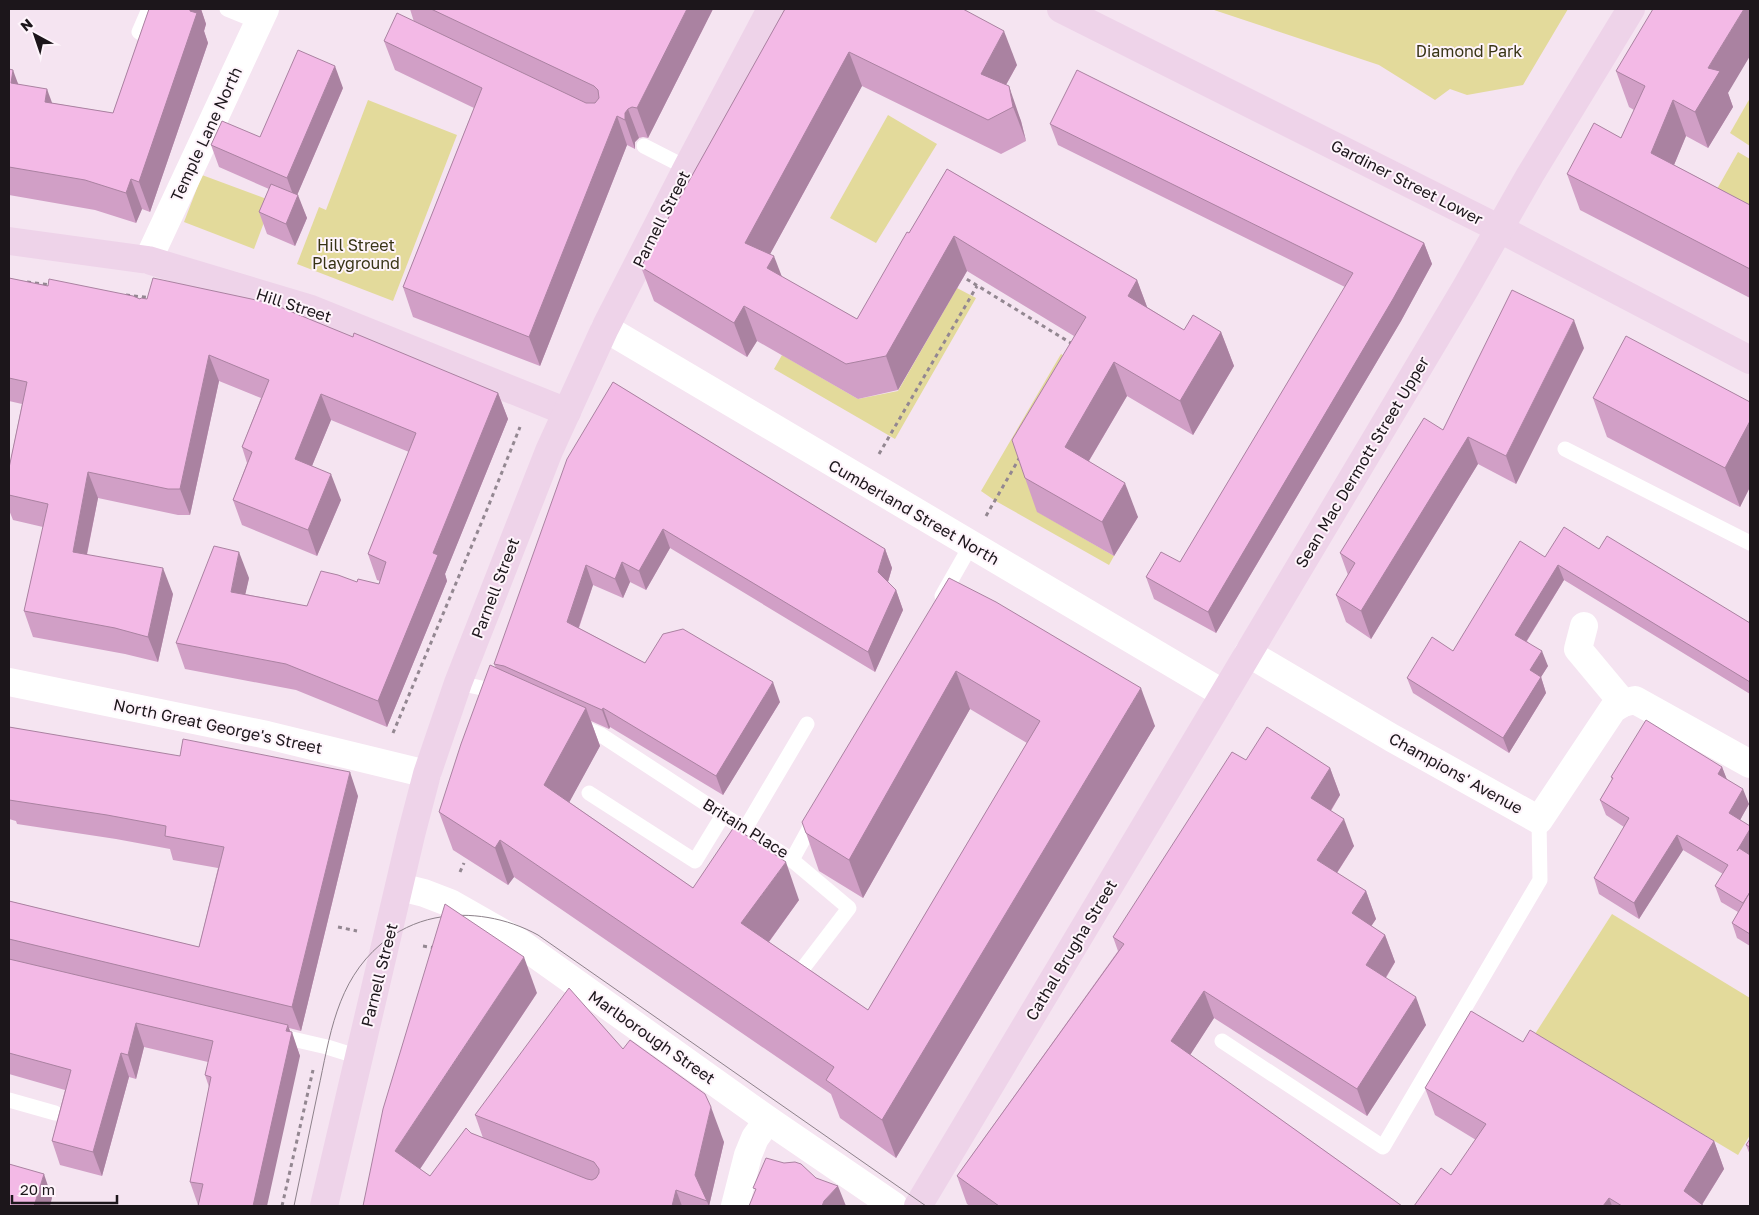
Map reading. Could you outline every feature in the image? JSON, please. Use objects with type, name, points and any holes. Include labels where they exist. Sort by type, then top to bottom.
[{"type":"main road","name":"Parnell Street","points":[[324,1206],[427,774],[458,683],[548,452],[605,328],[771,9]]},
{"type":"main road","name":"Gardiner Street Lower","points":[[1061,9],[1500,229],[1750,360]]},
{"type":"main road","name":"Sean Mac Dermott Street Upper","points":[[1224,694],[1500,229],[1535,166],[1631,9]]},
{"type":"main road","name":"Hill Street","points":[[9,241],[148,260],[311,309],[567,412]]},
{"type":"main road","name":"Cathal Brugha Street","points":[[918,1206],[1224,694]]},
{"type":"street","name":"Temple Lane North","points":[[148,260],[262,15]]},
{"type":"street","name":"Cumberland Street North","points":[[605,328],[1224,694]]},
{"type":"street","points":[[1584,626],[1578,649],[1623,702],[1635,700],[1750,764]]},
{"type":"street","name":"Champions' Avenue","points":[[1248,653],[1392,738],[1539,820],[1614,710],[1623,702]]},
{"type":"street","name":"North Great George's Street","points":[[9,682],[267,735],[427,774]]},
{"type":"street","name":"Marlborough Street","points":[[400,887],[424,893],[450,903],[517,941],[768,1120],[894,1206]]},
{"type":"street","points":[[735,1206],[751,1147],[768,1120]]},
{"type":"lane","points":[[139,32],[149,9]]},
{"type":"lane","points":[[227,9],[262,15]]},
{"type":"lane","points":[[644,146],[687,168]]},
{"type":"lane","points":[[1565,448],[1750,543]]},
{"type":"lane","points":[[933,612],[971,545]]},
{"type":"lane","points":[[458,683],[516,697]]},
{"type":"lane","name":"Britain Place","points":[[567,720],[601,735],[792,860],[821,808]]},
{"type":"lane","points":[[744,829],[807,724]]},
{"type":"lane","points":[[589,792],[695,862],[723,814]]},
{"type":"lane","points":[[1222,1041],[1383,1147],[1540,880],[1539,820]]},
{"type":"lane","points":[[792,860],[849,908],[804,967]]},
{"type":"lane","points":[[261,1032],[359,1057]]},
{"type":"lane","points":[[9,1100],[55,1113]]},
{"type":"path","points":[[953,271],[1082,350]]},
{"type":"path","points":[[18,281],[58,286]]},
{"type":"path","points":[[863,482],[977,286]]},
{"type":"path","points":[[126,295],[155,298]]},
{"type":"path","points":[[390,741],[522,421]]},
{"type":"path","points":[[971,545],[1024,450]]},
{"type":"path","points":[[338,927],[360,932]]},
{"type":"path","points":[[423,946],[439,948]]},
{"type":"path","points":[[282,1206],[318,1046]]},
{"type":"green space","name":"Diamond Park","points":[[1211,9],[1568,9],[1523,85],[1467,95],[1450,89],[1435,100],[1379,65]]},
{"type":"green space","points":[[1750,98],[1750,146],[1730,133]]},
{"type":"green space","name":"Hill Street Playground","points":[[368,100],[457,135],[393,301],[297,264],[319,207],[326,210]]},
{"type":"green space","points":[[888,115],[937,144],[876,243],[830,218]]},
{"type":"green space","points":[[1738,152],[1750,159],[1750,208],[1717,189]]},
{"type":"green space","points":[[202,175],[272,201],[254,249],[184,222]]},
{"type":"green space","points":[[957,288],[976,298],[895,439],[774,369],[782,355],[858,399],[898,391]]},
{"type":"green space","points":[[1061,354],[1087,369],[1038,512],[1114,556],[1109,565],[981,491]]},
{"type":"green space","points":[[1612,914],[1750,998],[1750,1135],[1738,1155],[1535,1034]]},
{"type":"building","points":[[149,9],[190,9],[190,11],[197,13],[139,182],[131,179],[126,193],[85,180],[9,167],[9,69],[13,70],[11,83],[47,89],[45,102],[113,113]]},
{"type":"building","points":[[431,9],[687,9],[637,108],[632,107],[628,109],[625,113],[625,120],[617,116],[529,337],[403,287],[482,88],[384,41],[397,13],[586,103],[595,103],[599,98],[598,90],[594,86]]},
{"type":"building","points":[[785,9],[963,9],[1004,31],[981,74],[1009,86],[1013,107],[988,120],[849,52],[745,243],[774,256],[767,268],[857,319],[907,232],[909,233],[947,169],[1137,280],[1128,296],[1184,330],[1193,315],[1221,332],[1180,401],[1114,362],[1065,447],[1125,483],[1102,522],[1025,478],[1012,440],[1086,317],[954,236],[886,356],[846,364],[744,306],[734,323],[641,267]]},
{"type":"building","points":[[1653,9],[1744,9],[1708,68],[1720,71],[1695,112],[1673,100],[1651,153],[1750,205],[1750,269],[1567,174],[1594,123],[1621,138],[1645,86],[1616,71]]},
{"type":"building","points":[[298,50],[335,66],[287,178],[211,145],[222,121],[260,137]]},
{"type":"building","points":[[1077,70],[1424,243],[1393,299],[1208,612],[1146,577],[1161,552],[1180,562],[1353,273],[1050,124]]},
{"type":"building","points":[[271,184],[298,195],[286,224],[259,212]]},
{"type":"building","points":[[9,278],[48,286],[49,279],[147,299],[153,278],[270,303],[353,337],[354,333],[498,393],[433,553],[438,555],[378,701],[286,664],[176,643],[214,546],[239,552],[231,592],[307,606],[321,571],[357,582],[358,579],[379,584],[386,562],[368,554],[416,433],[321,394],[295,459],[331,474],[308,530],[233,500],[252,452],[242,447],[269,380],[209,355],[180,489],[168,489],[88,472],[73,552],[163,568],[148,637],[115,628],[24,611],[48,504],[9,495],[9,468],[27,382],[9,378]]},
{"type":"building","points":[[1512,290],[1574,320],[1506,456],[1468,437],[1361,611],[1336,595],[1355,563],[1340,553],[1424,418],[1443,430]]},
{"type":"building","points":[[1626,336],[1750,402],[1750,421],[1725,468],[1593,398]]},
{"type":"building","points":[[613,382],[885,549],[878,572],[896,590],[868,652],[663,529],[639,571],[622,562],[615,579],[586,565],[567,622],[645,663],[663,634],[683,629],[773,682],[716,776],[603,708],[602,710],[504,666],[494,664],[567,459]]},
{"type":"building","points":[[1564,527],[1599,549],[1607,536],[1750,623],[1750,682],[1558,565],[1515,635],[1542,651],[1530,670],[1541,677],[1503,738],[1407,678],[1432,637],[1453,651],[1520,541],[1545,557]]},
{"type":"building","points":[[949,578],[996,602],[1141,688],[882,1120],[826,1080],[834,1067],[500,840],[495,848],[439,812],[461,744],[490,665],[586,708],[544,785],[693,888],[734,827],[786,862],[741,923],[868,1010],[1040,721],[956,671],[849,860],[806,833],[802,822]]},
{"type":"building","points":[[1646,720],[1722,767],[1718,774],[1743,789],[1729,813],[1750,826],[1737,851],[1739,848],[1750,855],[1750,892],[1743,903],[1715,886],[1728,865],[1677,835],[1634,903],[1594,878],[1629,818],[1600,800],[1613,778],[1611,777]]},
{"type":"building","points":[[9,727],[180,756],[183,739],[350,772],[292,1007],[9,939],[9,901],[199,947],[224,847],[165,836],[166,826],[9,800]]},
{"type":"building","points":[[1267,727],[1330,768],[1311,798],[1344,819],[1317,860],[1366,891],[1352,913],[1385,935],[1366,965],[1416,997],[1357,1089],[1204,991],[1171,1041],[1402,1206],[999,1206],[957,1176],[1124,944],[1113,937],[1232,752],[1246,760]]},
{"type":"building","points":[[1750,892],[1750,934],[1732,923]]},
{"type":"building","points":[[445,904],[524,957],[395,1151],[430,1176],[466,1128],[471,1133],[587,1179],[592,1180],[596,1178],[599,1169],[594,1162],[475,1115],[569,988],[623,1049],[630,1040],[705,1094],[711,1107],[695,1175],[707,1201],[676,1190],[672,1206],[363,1206],[383,1109]]},
{"type":"building","points":[[9,959],[288,1025],[286,1031],[292,1032],[253,1206],[198,1206],[203,1184],[190,1182],[211,1077],[205,1075],[213,1041],[136,1023],[128,1055],[121,1053],[93,1152],[52,1141],[71,1070],[9,1053]]},
{"type":"building","points":[[1471,1011],[1523,1042],[1530,1030],[1714,1141],[1684,1191],[1704,1206],[1622,1206],[1609,1198],[1603,1206],[1414,1206],[1441,1168],[1451,1175],[1486,1124],[1425,1088]]},
{"type":"building","points":[[1750,1139],[1750,1147],[1746,1145]]},
{"type":"building","points":[[766,1158],[784,1163],[795,1162],[801,1164],[816,1178],[838,1186],[824,1201],[822,1206],[749,1206],[756,1189],[753,1188]]},
{"type":"building","points":[[9,1164],[44,1174],[34,1206],[9,1206]]},
{"type":"tram line","points":[[294,1206],[331,1030],[344,993],[354,975],[381,944],[400,931],[435,918],[462,915],[501,920],[538,935],[926,1206]]}]
